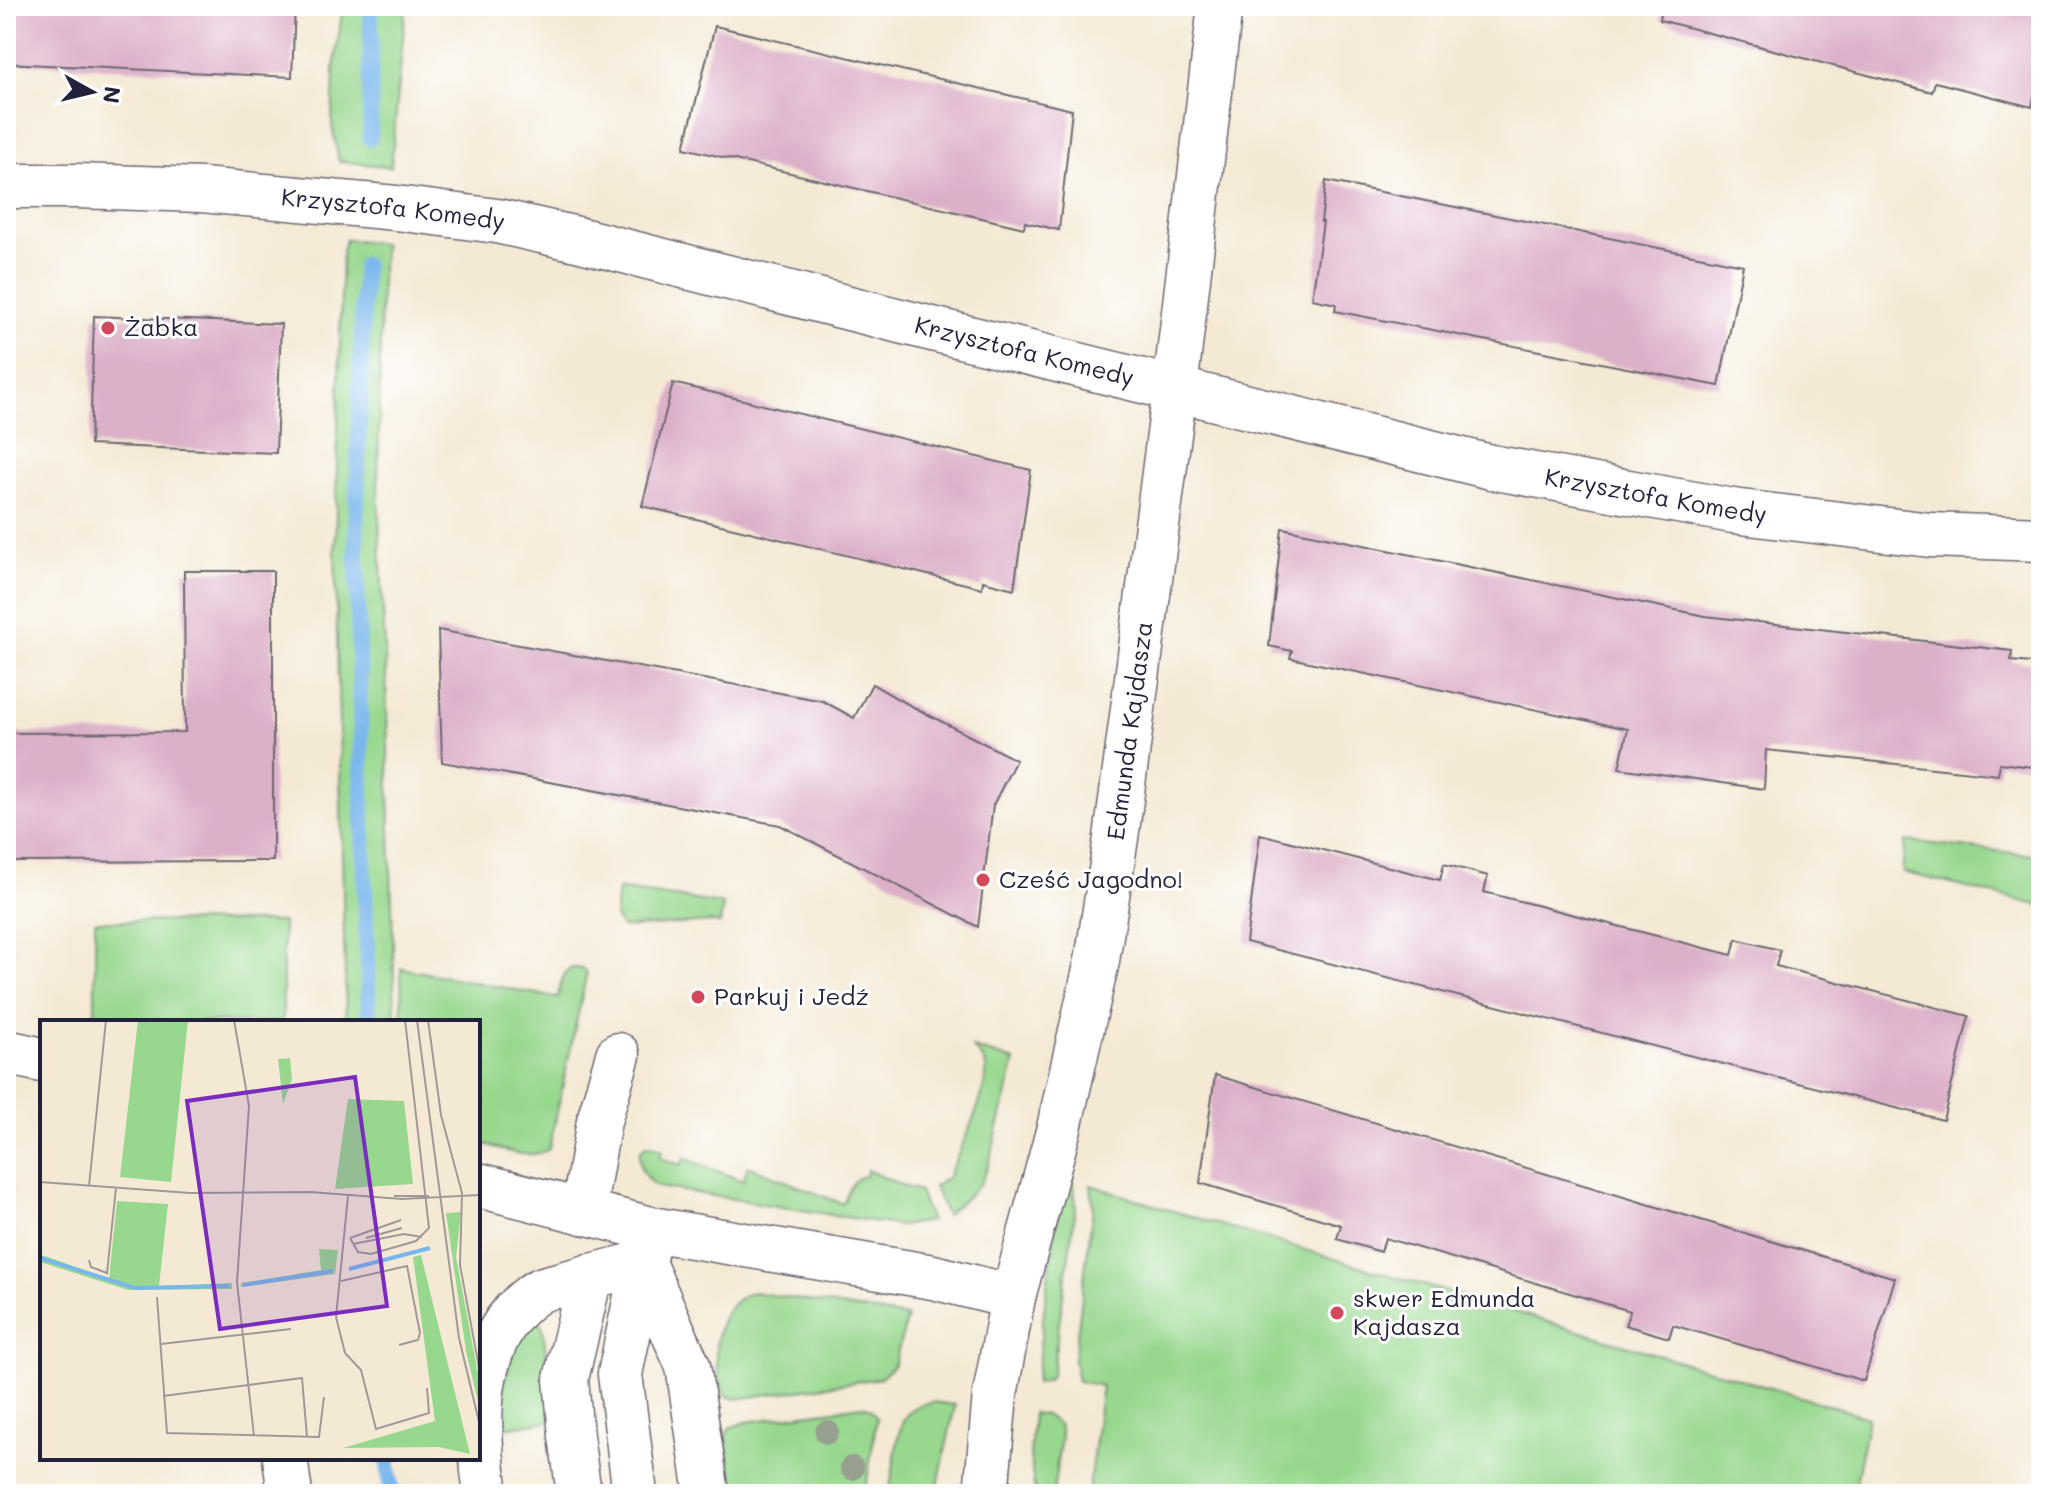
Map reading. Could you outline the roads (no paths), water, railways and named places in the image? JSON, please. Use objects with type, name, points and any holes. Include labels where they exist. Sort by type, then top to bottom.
[{"type":"street","name":"Edmunda Kajdasza","points":[[986,1494],[995,1395],[1013,1297],[1059,1128],[1097,961],[1175,389],[1220,6]]},
{"type":"street","name":"Krzysztofa Komedy","points":[[6,186],[202,190],[497,221],[1491,467],[1733,511],[1930,535],[2041,539]]},
{"type":"street","points":[[6,1052],[40,1060]]},
{"type":"street","points":[[583,1212],[599,1121],[618,1055]]},
{"type":"street","points":[[480,1186],[583,1212],[647,1246],[933,1277],[1013,1297]]},
{"type":"street","points":[[480,1409],[482,1386],[493,1348],[512,1313],[539,1291],[590,1276],[647,1246]]},
{"type":"street","points":[[635,1494],[620,1374],[647,1246]]},
{"type":"street","points":[[647,1246],[688,1366],[707,1494]]},
{"type":"street","points":[[579,1494],[566,1379],[590,1276]]},
{"type":"street","points":[[480,1441],[486,1494]]},
{"type":"street","points":[[285,1460],[290,1494]]},
{"type":"waterway","points":[[370,138],[371,6]]},
{"type":"waterway","points":[[364,265],[356,526],[369,1020]]},
{"type":"waterway","points":[[387,1460],[392,1494]]},
{"type":"place","name":"Żabka","points":[[108,328]]},
{"type":"place","name":"Cześć Jagodno!","points":[[983,880]]},
{"type":"place","name":"Parkuj i Jedź","points":[[698,997]]},
{"type":"place","name":"skwer Edmunda Kajdasza","points":[[1337,1313]]}]
